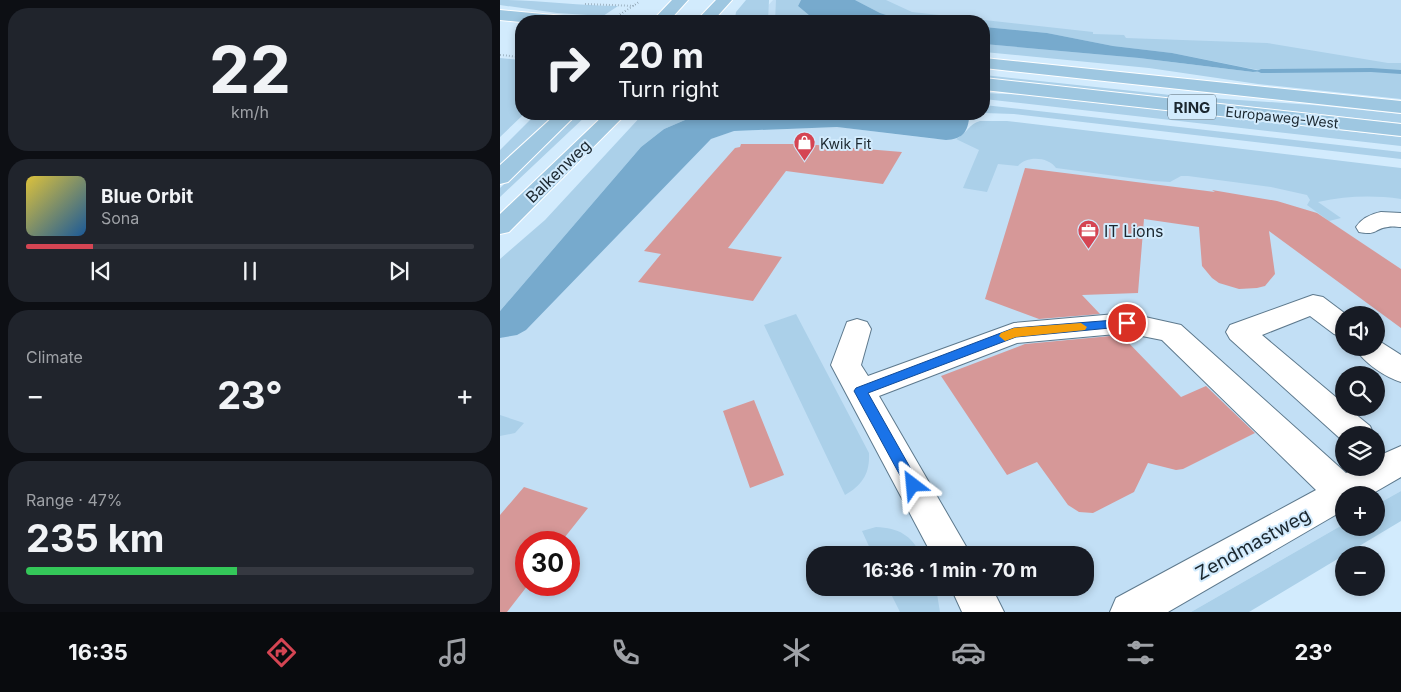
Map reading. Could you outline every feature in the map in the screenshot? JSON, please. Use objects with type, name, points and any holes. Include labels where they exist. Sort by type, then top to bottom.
[{"type":"main road","points":[[666,15],[680,0]]},
{"type":"main road","points":[[710,15],[724,0]]},
{"type":"main road","points":[[500,15],[515,16]]},
{"type":"main road","name":"Europaweg-West","points":[[990,64],[1401,107]]},
{"type":"main road","name":"Europaweg-West","points":[[990,85],[1401,130]]},
{"type":"main road","points":[[500,178],[560,120]]},
{"type":"main road","name":"Balkenweg","points":[[500,227],[610,120]]},
{"type":"street","points":[[1368,227],[1381,219],[1401,220]]},
{"type":"street","points":[[1335,321],[1312,304],[1240,332],[1348,426]]},
{"type":"street","points":[[860,391],[1014,333],[1127,323],[1171,332],[1336,486]]},
{"type":"street","points":[[856,329],[846,365],[947,546]]},
{"type":"street","points":[[1381,356],[1401,371]]},
{"type":"street","name":"Zendmastweg","points":[[1352,486],[1390,458]]},
{"type":"street","name":"Zendmastweg","points":[[1130,612],[1335,497]]},
{"type":"street","points":[[975,596],[984,612]]},
{"type":"path","points":[[585,4],[634,6],[620,15]]},
{"type":"path","points":[[500,55],[515,56]]},
{"type":"shaded area","points":[[500,0],[618,6],[604,15],[588,15],[500,5]]},
{"type":"shaded area","points":[[746,0],[769,0],[768,15],[736,15]]},
{"type":"shaded area","points":[[773,0],[1401,0],[1401,81],[990,47],[990,15],[759,15]]},
{"type":"shaded area","points":[[776,0],[801,0],[798,6],[809,15],[775,15]]},
{"type":"shaded area","points":[[801,0],[855,0],[886,15],[809,15],[798,6]]},
{"type":"shaded area","points":[[855,0],[886,0],[912,12],[939,15],[886,15]]},
{"type":"shaded area","points":[[990,21],[1093,32],[1093,34],[1124,35],[1126,38],[1267,43],[1388,63],[1401,63],[1401,99],[1258,84],[1149,68],[990,53],[990,45],[1139,58],[1253,72],[1258,70],[1172,53],[1113,46],[1047,33],[990,28]]},
{"type":"shaded area","points":[[990,28],[1047,33],[1113,46],[1172,53],[1261,71],[1253,72],[1139,58],[990,45]]},
{"type":"shaded area","points":[[500,58],[515,59],[515,120],[518,120],[500,137]]},
{"type":"shaded area","points":[[990,76],[1180,96],[1313,105],[1401,114],[1401,123],[990,79]]},
{"type":"shaded area","points":[[990,93],[1028,95],[1401,137],[1401,146],[990,100]]},
{"type":"shaded area","points":[[990,106],[1401,152],[1401,159],[1014,114],[990,113]]},
{"type":"shaded area","points":[[530,120],[550,120],[500,167],[500,150]]},
{"type":"shaded area","points":[[572,120],[582,120],[500,197],[500,188]]},
{"type":"shaded area","points":[[637,120],[685,120],[664,129],[641,147],[500,311],[500,259],[545,220]]},
{"type":"shaded area","points":[[685,120],[969,120],[967,128],[962,135],[946,140],[837,127],[734,131],[711,139],[526,330],[517,335],[500,338],[500,311],[641,147],[664,129]]},
{"type":"shaded area","points":[[980,121],[1007,121],[1401,168],[1401,199],[1360,197],[1318,202],[1341,218],[1329,221],[1307,205],[1310,200],[1307,195],[1271,187],[1188,176],[1181,176],[1170,182],[1153,181],[1056,168],[1053,164],[1038,159],[1027,160],[1018,166],[998,164],[987,192],[963,188],[979,150],[956,139],[973,124]]},
{"type":"shaded area","points":[[838,127],[936,139],[956,139],[1401,193],[1401,491],[1385,500],[1385,486],[1335,486],[1335,529],[1191,612],[500,612],[500,338],[711,139],[733,131]]},
{"type":"shaded area","points":[[796,314],[869,453],[868,467],[864,478],[845,495],[764,325]]},
{"type":"shaded area","points":[[500,415],[524,423],[515,433],[500,436]]},
{"type":"shaded area","points":[[1401,491],[1401,521],[1385,531],[1385,500]]},
{"type":"shaded area","points":[[876,527],[891,529],[903,534],[916,546],[869,546],[862,531]]},
{"type":"shaded area","points":[[1335,529],[1335,536],[1376,536],[1359,546],[1335,546],[1335,561],[1249,612],[1191,612]]},
{"type":"shaded area","points":[[892,596],[937,596],[940,612],[900,612]]},
{"type":"building","points":[[741,144],[805,144],[902,152],[883,184],[786,171],[728,248],[782,257],[753,301],[638,282],[661,254],[644,251],[735,148],[740,147]]},
{"type":"building","points":[[1025,168],[1215,192],[1212,190],[1277,201],[1317,213],[1401,269],[1401,328],[1385,316],[1385,306],[1371,306],[1269,231],[1275,274],[1265,286],[1239,289],[1219,283],[1202,266],[1199,227],[1144,219],[1138,293],[1082,295],[1100,314],[1039,319],[985,299]]},
{"type":"building","points":[[1121,335],[1181,397],[1206,386],[1255,433],[1183,469],[1176,470],[1148,463],[1134,492],[1093,513],[1079,512],[1068,505],[1037,462],[1007,475],[941,376],[1025,344]]},
{"type":"building","points":[[754,400],[784,475],[750,488],[723,411]]},
{"type":"building","points":[[524,487],[588,508],[570,531],[515,531],[515,596],[519,596],[507,612],[500,612],[500,515]]},
{"type":"waterway","points":[[1261,71],[1371,70],[1401,72]]},
{"type":"slow traffic","points":[[1005,336],[1014,333],[1081,327]]},
{"type":"place","name":"Kwik Fit","points":[[804,162]]},
{"type":"place","name":"IT Lions","points":[[1088,250]]},
{"type":"route","points":[[913,485],[860,391],[1014,333],[1127,323]]}]
